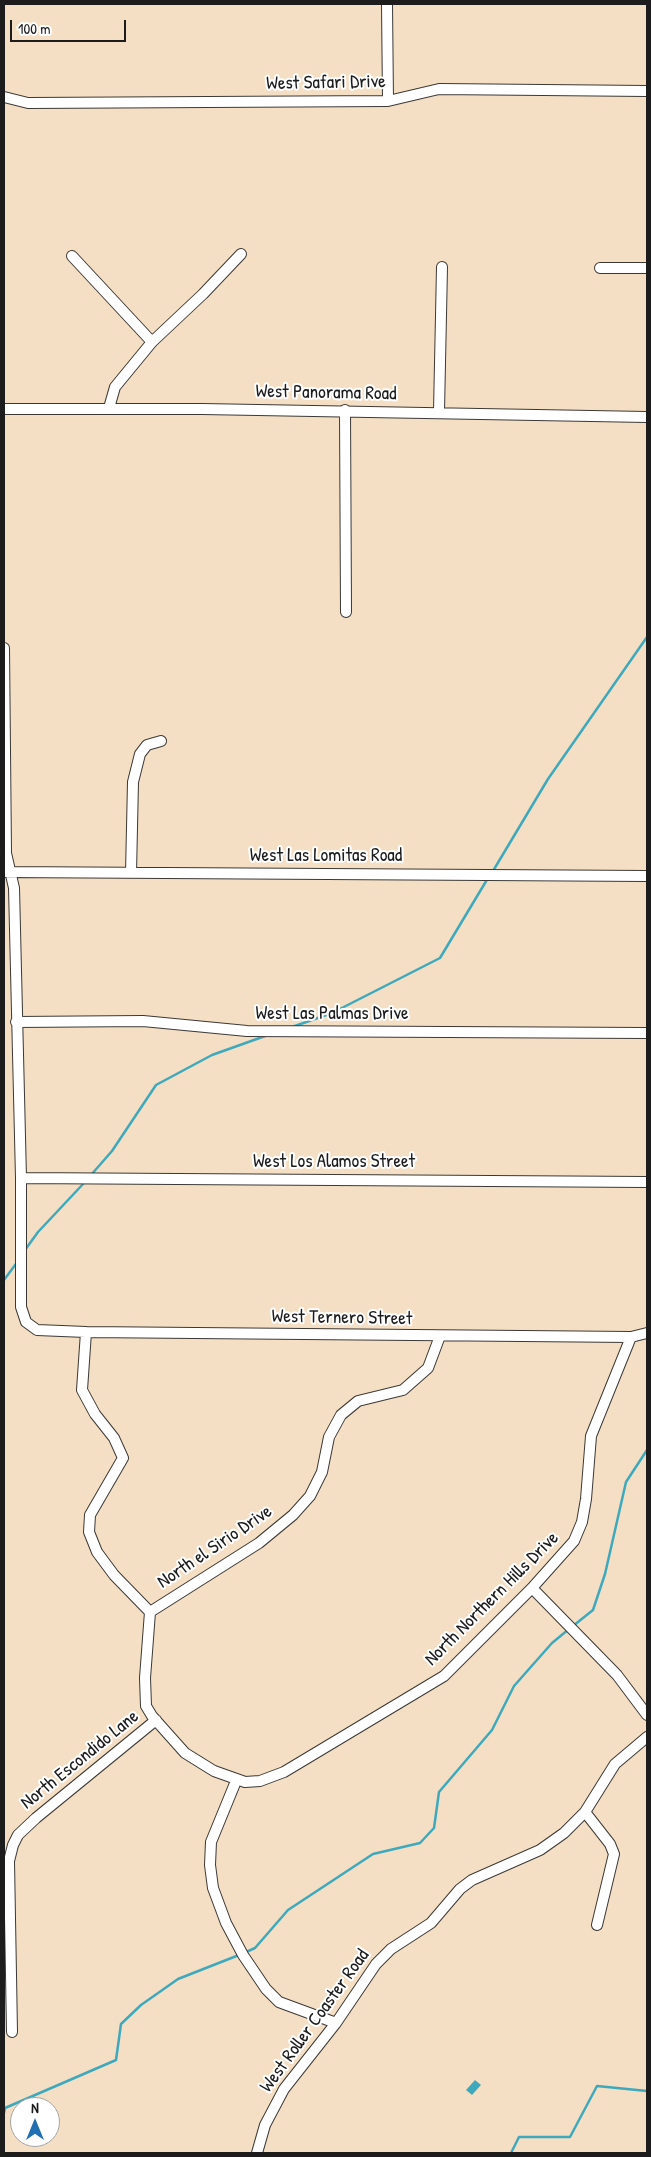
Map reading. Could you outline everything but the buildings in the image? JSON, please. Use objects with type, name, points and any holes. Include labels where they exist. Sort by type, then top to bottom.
[{"type":"street","points":[[387,4],[388,101]]},
{"type":"street","name":"West Safari Drive","points":[[4,97],[28,103],[388,101],[439,89],[647,90]]},
{"type":"street","points":[[109,408],[115,387],[152,342],[202,295],[241,254]]},
{"type":"street","points":[[72,256],[152,342]]},
{"type":"street","points":[[439,411],[442,268]]},
{"type":"street","points":[[600,268],[647,268]]},
{"type":"street","name":"West Panorama Road","points":[[4,410],[109,408],[439,411],[647,417]]},
{"type":"street","points":[[345,410],[346,612]]},
{"type":"street","points":[[4,648],[6,853],[7,872],[14,888],[16,1022],[22,1178]]},
{"type":"street","points":[[131,873],[133,782],[140,754],[147,745],[161,741]]},
{"type":"street","name":"West Las Lomitas Road","points":[[7,872],[647,876]]},
{"type":"street","name":"West Las Palmas Drive","points":[[16,1022],[143,1021],[247,1031],[647,1034]]},
{"type":"street","name":"West Los Alamos Street","points":[[22,1178],[647,1182]]},
{"type":"street","name":"West Ternero Street","points":[[22,1178],[21,1307],[26,1322],[36,1330],[630,1337],[647,1333]]},
{"type":"street","points":[[86,1332],[82,1390],[94,1414],[114,1438],[123,1458],[90,1514],[89,1532],[97,1552],[110,1570],[150,1612],[144,1692],[146,1706],[154,1718]]},
{"type":"street","name":"North el Sirio Drive","points":[[150,1612],[259,1544],[293,1514],[310,1496],[322,1472],[329,1437],[341,1415],[358,1401],[403,1390],[428,1368],[440,1336]]},
{"type":"street","name":"North Northern Hills Drive","points":[[154,1718],[185,1753],[214,1771],[236,1781],[260,1781],[284,1772],[444,1676],[532,1588],[574,1541],[582,1522],[586,1499],[591,1436],[630,1337]]},
{"type":"street","points":[[532,1588],[617,1675],[647,1715]]},
{"type":"street","name":"North Escondido Lane","points":[[12,2032],[10,1861],[13,1845],[18,1834],[154,1718]]},
{"type":"street","name":"West Roller Coaster Road","points":[[257,2153],[266,2125],[284,2089],[336,2023],[376,1964],[391,1949],[431,1924],[460,1889],[490,1871],[540,1850],[564,1834],[586,1812],[615,1764],[647,1737]]},
{"type":"street","points":[[236,1781],[211,1842],[210,1865],[213,1888],[226,1923],[243,1955],[272,1995],[280,2002],[336,2023]]},
{"type":"street","points":[[586,1812],[610,1844],[614,1854],[597,1924]]},
{"type":"water","points":[[475,2080],[481,2085],[472,2095],[466,2090]]},
{"type":"waterway","points":[[493,871],[548,779],[647,637]]},
{"type":"waterway","points":[[292,1027],[332,1013],[440,958],[488,878]]},
{"type":"waterway","points":[[91,1175],[112,1151],[156,1085],[212,1055],[268,1035]]},
{"type":"waterway","points":[[25,1250],[38,1232],[84,1183]]},
{"type":"waterway","points":[[4,1280],[18,1261]]},
{"type":"waterway","points":[[573,1626],[593,1610],[605,1574],[626,1482],[647,1450]]},
{"type":"waterway","points":[[244,1953],[255,1948],[288,1910],[373,1854],[420,1843],[434,1828],[439,1792],[492,1730],[514,1686],[552,1643],[569,1629]]},
{"type":"waterway","points":[[4,2113],[5,2108],[116,2060],[121,2024],[141,2005],[178,1979],[239,1955]]},
{"type":"waterway","points":[[511,2153],[519,2137],[570,2137],[597,2086],[647,2091]]}]
